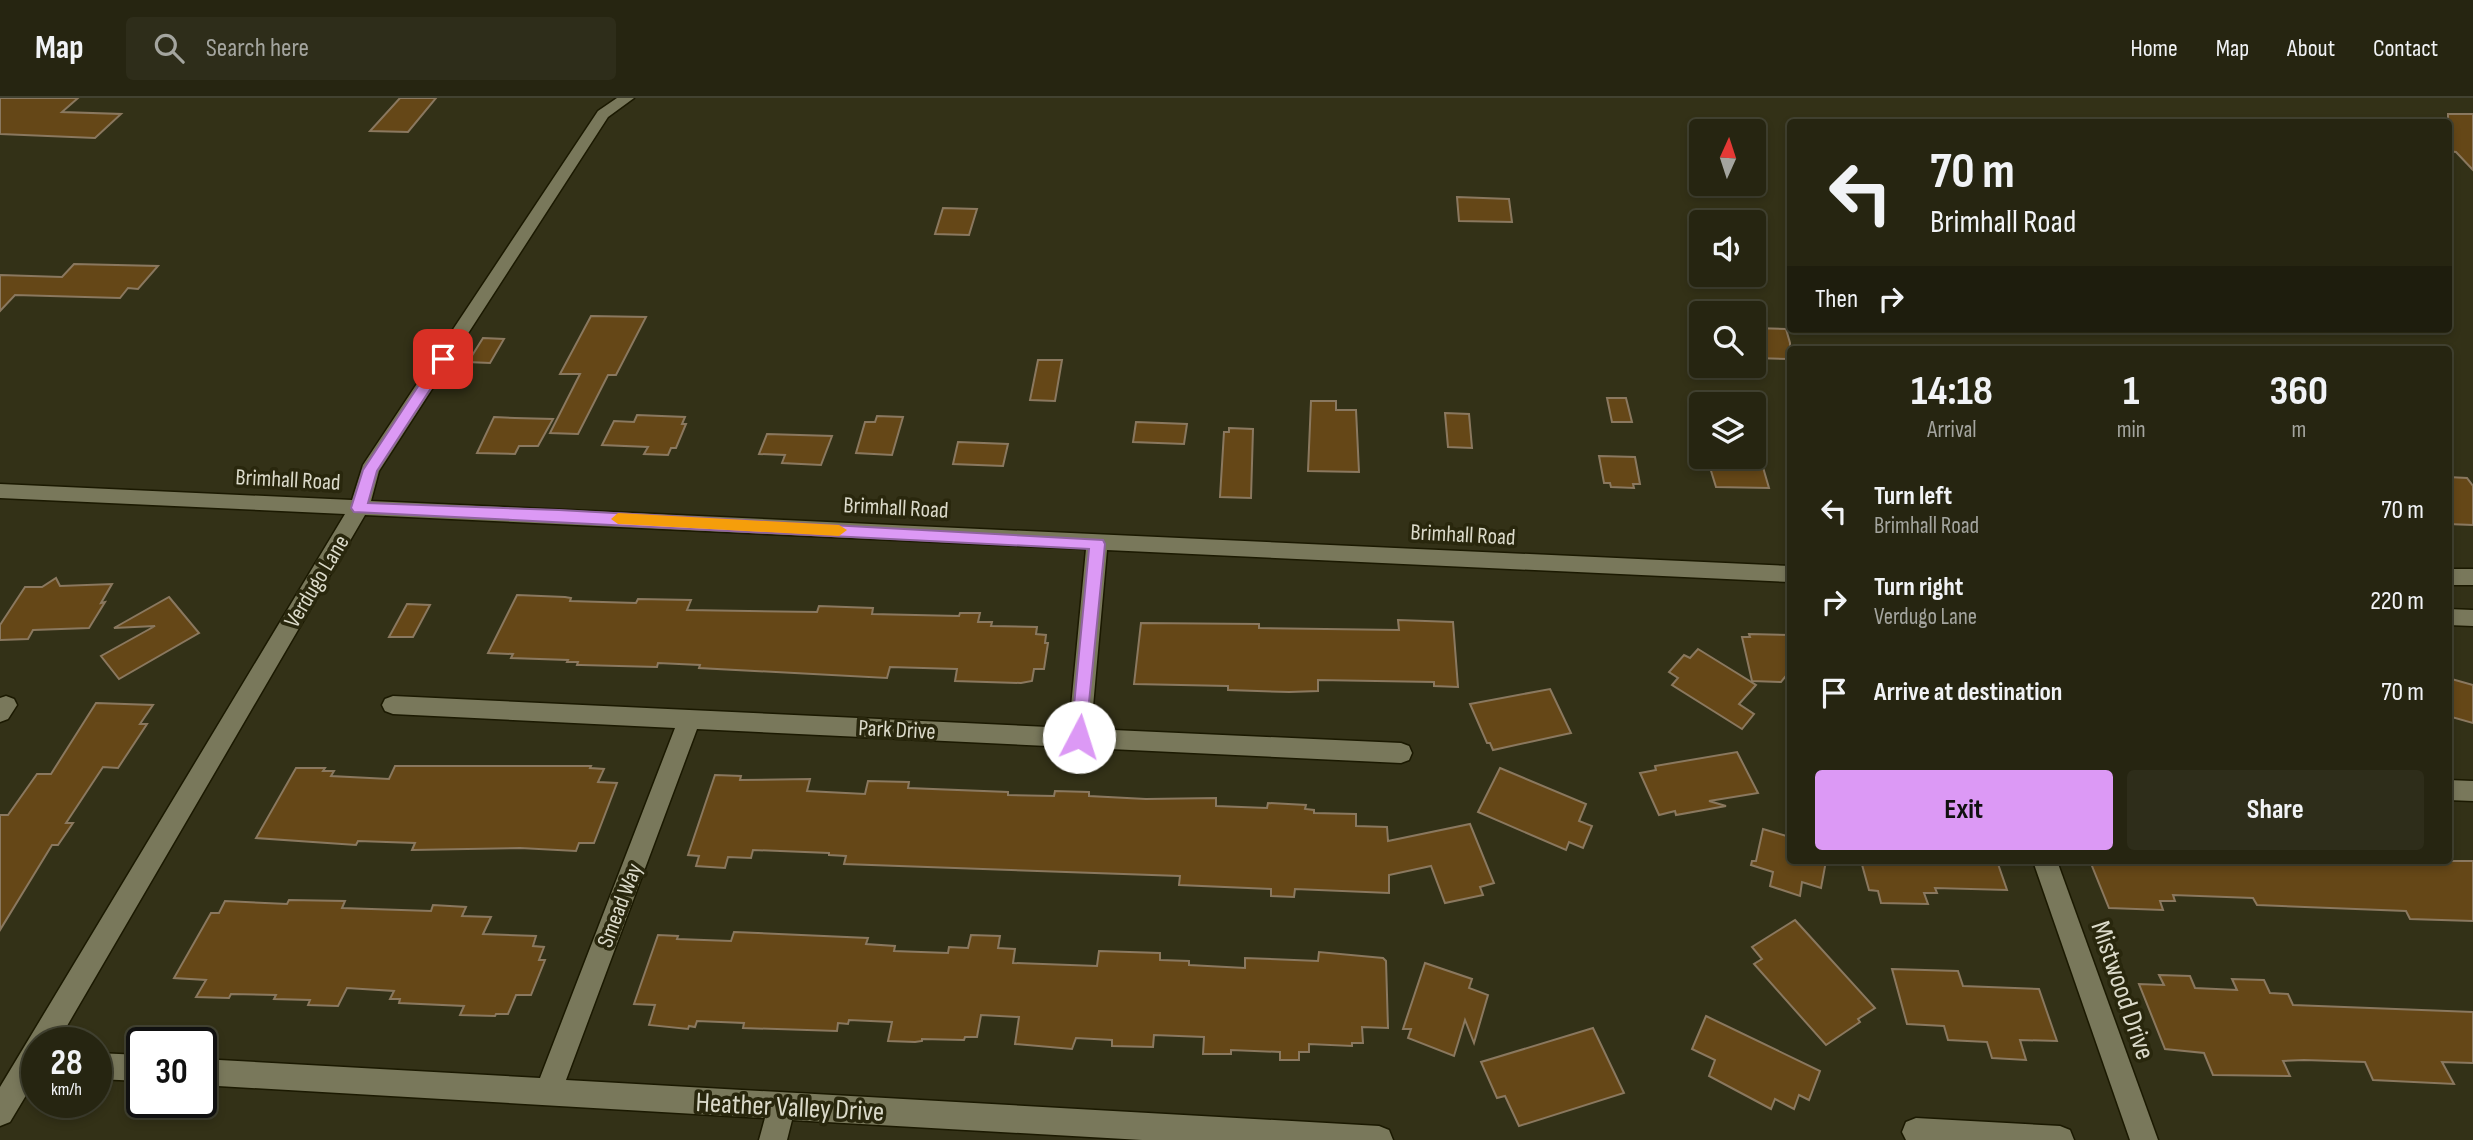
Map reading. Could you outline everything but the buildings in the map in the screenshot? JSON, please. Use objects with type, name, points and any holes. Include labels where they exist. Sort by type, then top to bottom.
[{"type":"street","name":"Verdugo Lane","points":[[53,1027],[359,508],[370,470],[603,114],[627,98]]},
{"type":"street","name":"Brimhall Road","points":[[0,491],[1097,544],[1787,574]]},
{"type":"street","points":[[1079,737],[1097,544]]},
{"type":"street","points":[[2452,577],[2473,577]]},
{"type":"street","points":[[2452,617],[2473,618]]},
{"type":"street","name":"Park Drive","points":[[393,705],[1401,752]]},
{"type":"street","name":"Smead Way","points":[[548,1092],[689,719]]},
{"type":"street","points":[[2452,790],[2473,791]]},
{"type":"street","name":"Mistwood Drive","points":[[2046,864],[2144,1140]]},
{"type":"street","name":"Heather Valley Drive","points":[[217,1073],[1379,1140]]},
{"type":"street","name":"Verdugo Lane","points":[[0,1112],[21,1080]]},
{"type":"street","points":[[773,1140],[782,1105]]},
{"type":"street","points":[[1916,1132],[2060,1140]]},
{"type":"slow traffic","points":[[618,519],[839,530]]},
{"type":"route","points":[[443,359],[370,470],[359,508],[1097,544],[1079,737]]}]
